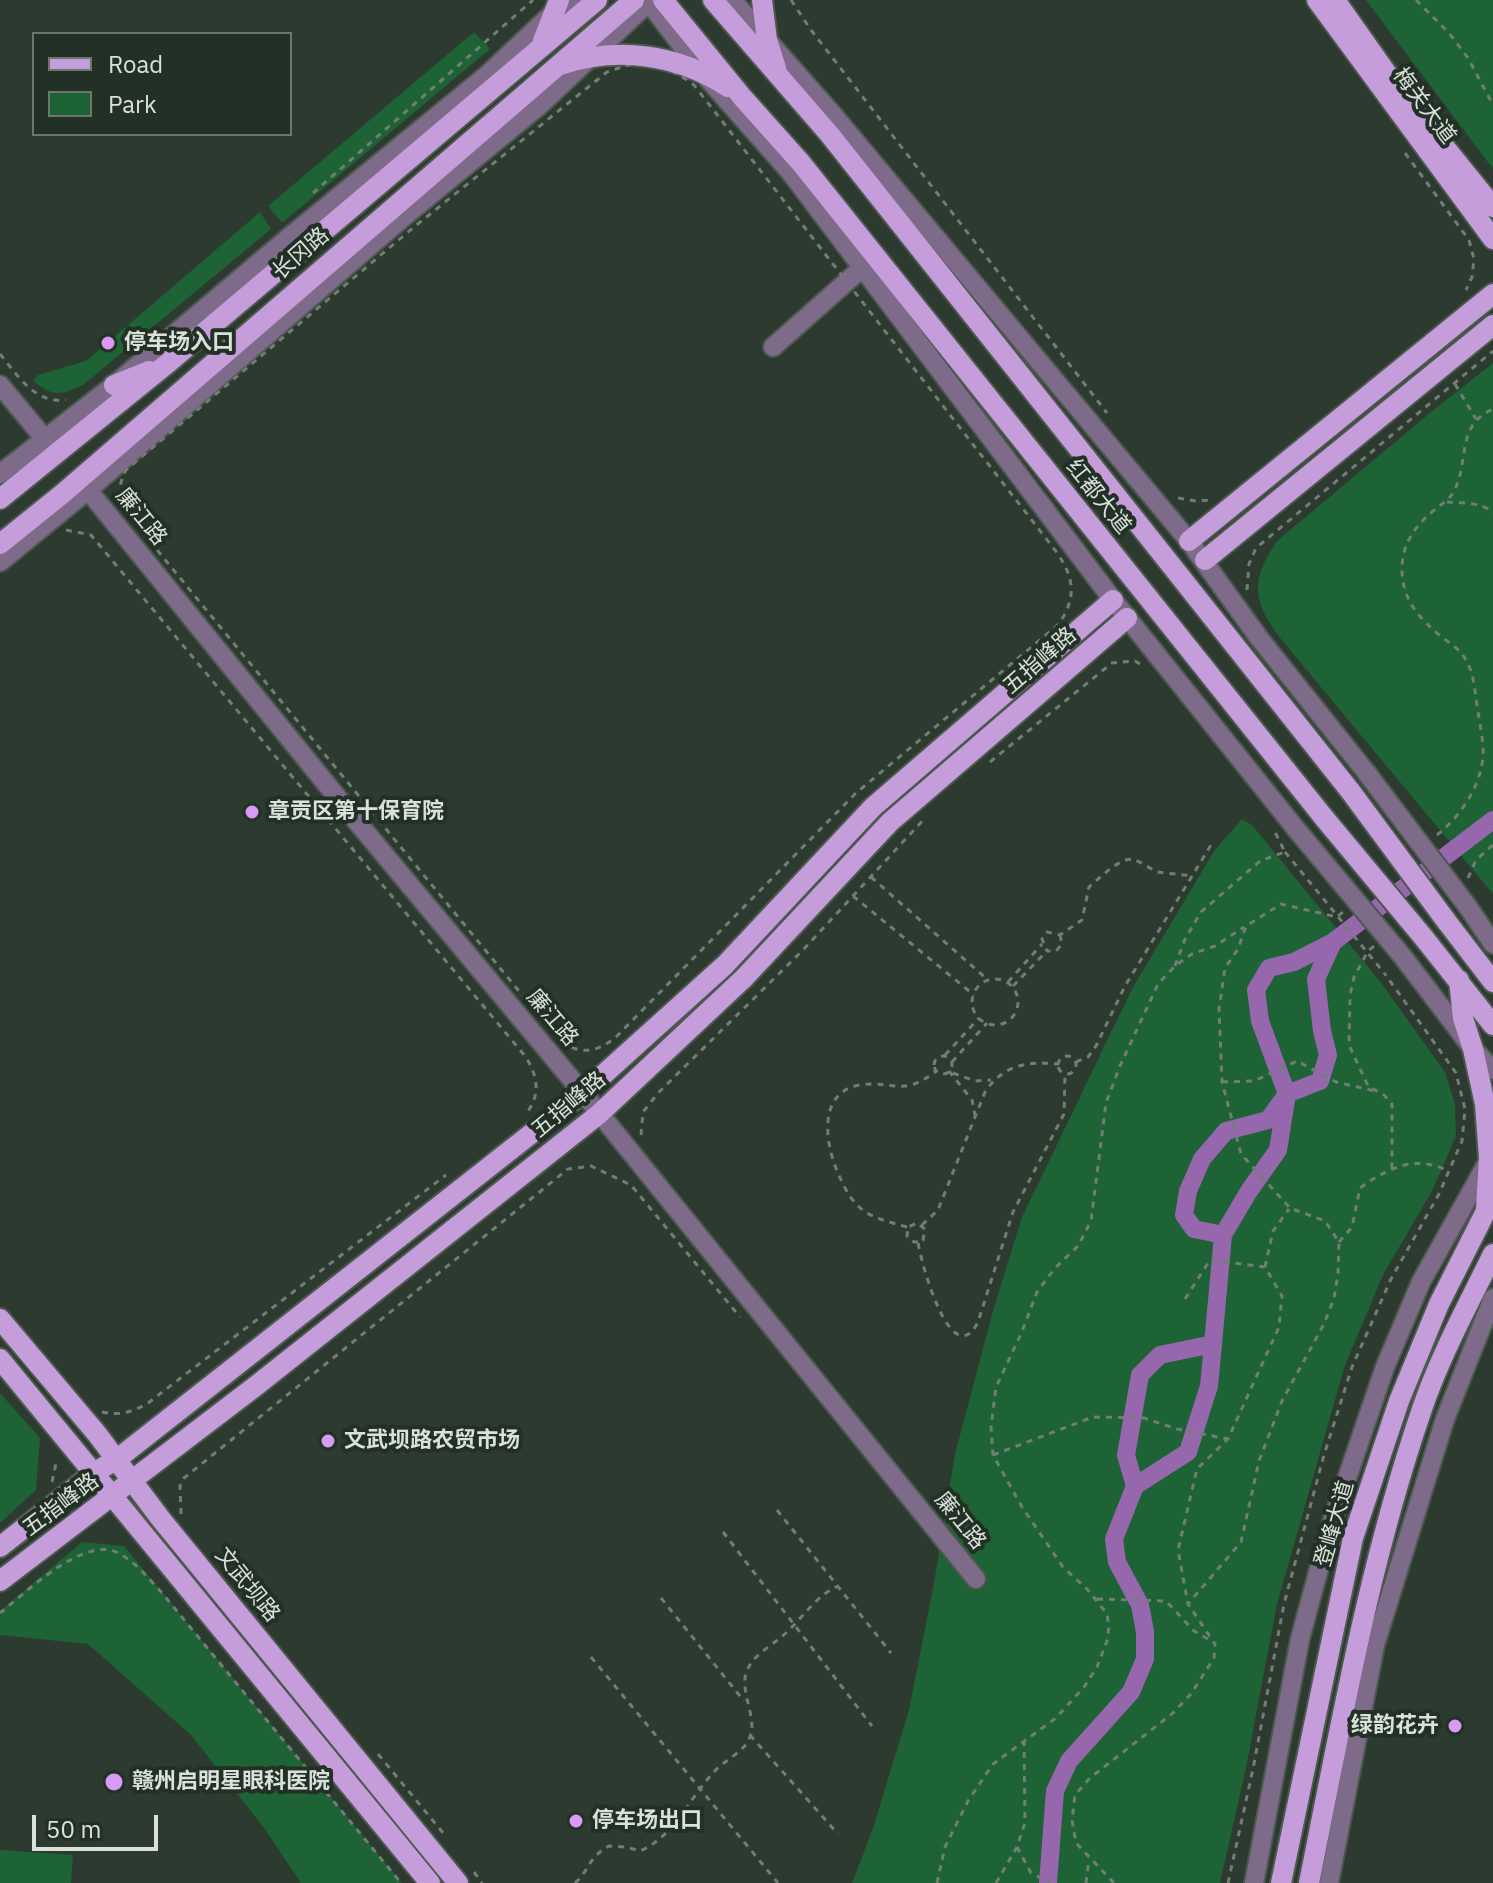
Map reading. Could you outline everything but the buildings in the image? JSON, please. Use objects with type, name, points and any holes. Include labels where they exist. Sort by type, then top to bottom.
[{"type":"main road","name":"长冈路","points":[[0,499],[168,363],[597,0]]},
{"type":"main road","name":"长冈路","points":[[0,544],[61,495],[552,68],[649,0]]},
{"type":"main road","name":"红都大道","points":[[649,0],[801,163],[1493,1025]]},
{"type":"main road","name":"红都大道","points":[[713,0],[840,147],[1351,792],[1493,982]]},
{"type":"main road","points":[[762,0],[767,38],[781,79]]},
{"type":"main road","name":"梅关大道","points":[[1317,0],[1493,239]]},
{"type":"main road","name":"梅关大道","points":[[1335,0],[1397,88],[1493,207]]},
{"type":"main road","points":[[539,49],[562,3]]},
{"type":"main road","points":[[552,68],[589,57],[647,56],[702,72],[743,98]]},
{"type":"main road","points":[[1189,541],[1493,294]]},
{"type":"main road","points":[[1205,560],[1493,325]]},
{"type":"main road","points":[[114,385],[168,363]]},
{"type":"main road","points":[[154,433],[193,380]]},
{"type":"main road","name":"五指峰路","points":[[0,1547],[95,1472],[116,1460],[583,1093],[725,965],[873,807],[1113,600]]},
{"type":"main road","name":"五指峰路","points":[[0,1581],[257,1385],[599,1114],[744,978],[890,822],[1127,618]]},
{"type":"main road","points":[[1459,980],[1463,1018],[1485,1104],[1491,1158],[1490,1204]]},
{"type":"main road","name":"登峰大道","points":[[1281,1883],[1353,1538],[1399,1401],[1439,1304],[1490,1204]]},
{"type":"main road","points":[[1309,1883],[1357,1643],[1422,1408],[1460,1319],[1493,1254]]},
{"type":"main road","name":"文武坝路","points":[[0,1319],[160,1518],[466,1877]]},
{"type":"main road","points":[[0,1359],[430,1883]]},
{"type":"street","points":[[0,562],[88,490],[406,215],[540,105],[649,0],[702,72],[791,173],[1127,618],[1493,1070]]},
{"type":"street","points":[[732,0],[1205,560],[1259,638],[1366,772],[1493,944]]},
{"type":"street","points":[[0,474],[114,385],[487,75],[562,3]]},
{"type":"street","points":[[773,347],[862,268]]},
{"type":"street","points":[[0,385],[44,438]]},
{"type":"street","name":"廉江路","points":[[88,490],[358,823],[583,1093],[976,1579]]},
{"type":"street","points":[[1254,1883],[1300,1639],[1330,1528],[1385,1367],[1421,1282],[1491,1158]]},
{"type":"street","points":[[1329,1883],[1375,1645],[1445,1419],[1493,1298]]},
{"type":"path","points":[[310,196],[533,0]]},
{"type":"path","points":[[791,0],[1110,417]]},
{"type":"path","points":[[1416,0],[1449,33],[1468,58],[1493,105]]},
{"type":"path","points":[[650,63],[671,69],[694,85],[847,283],[1065,564],[1072,587],[1069,609],[1059,624],[856,793],[617,1036],[595,1050],[570,1048],[550,1029],[126,512],[119,501],[120,482],[126,470],[414,227],[607,72],[621,65],[650,63]]},
{"type":"path","points":[[1398,144],[1469,240],[1474,259],[1472,277],[1460,298]]},
{"type":"path","points":[[1247,593],[1249,564],[1256,548],[1493,351]]},
{"type":"path","points":[[0,354],[35,394],[52,401],[76,397]]},
{"type":"path","points":[[1454,383],[1476,419]]},
{"type":"path","points":[[1434,838],[1446,828],[1474,792],[1483,749],[1472,672],[1461,652],[1416,614],[1404,593],[1404,547],[1432,511],[1447,502],[1460,478],[1465,446],[1476,419],[1493,409]]},
{"type":"path","points":[[1168,492],[1181,500],[1209,500],[1215,496]]},
{"type":"path","points":[[1447,502],[1482,506],[1493,513]]},
{"type":"path","points":[[59,531],[77,530],[91,535],[525,1056],[536,1076],[537,1085],[536,1096],[527,1113]]},
{"type":"path","points":[[986,765],[1112,663],[1135,661],[1149,668]]},
{"type":"path","points":[[641,1139],[643,1112],[659,1092],[803,950],[928,815]]},
{"type":"path","points":[[1188,1604],[1241,1542],[1259,1461],[1282,1401],[1324,1324],[1334,1298],[1339,1242],[1352,1227],[1360,1188],[1377,1176],[1416,1162],[1432,1163],[1449,1171],[1462,1141],[1465,1109],[1456,1073],[1385,974],[1285,852],[1273,828]]},
{"type":"path","points":[[1076,1062],[1088,1057],[1096,1046],[1125,986],[1211,845]]},
{"type":"path","points":[[1469,877],[1476,860],[1493,845]]},
{"type":"path","points":[[1175,966],[1185,939],[1201,912],[1260,861],[1285,852]]},
{"type":"path","points":[[1008,982],[1042,944],[1047,932],[1060,935],[1082,920],[1089,887],[1112,867],[1134,859],[1157,872],[1193,876]]},
{"type":"path","points":[[871,877],[988,980]]},
{"type":"path","points":[[853,896],[974,995]]},
{"type":"path","points":[[937,1883],[945,1847],[968,1801],[993,1764],[1056,1718],[1097,1667],[1107,1641],[1107,1614],[1057,1557],[1022,1507],[993,1455],[991,1427],[996,1387],[1037,1292],[1055,1268],[1078,1246],[1091,1221],[1106,1103],[1120,1066],[1158,984],[1192,954],[1215,946],[1281,904],[1337,917],[1349,907]]},
{"type":"path","points":[[1246,926],[1238,949],[1225,968],[1219,1009],[1222,1082],[1241,1154],[1278,1198],[1290,1208],[1325,1221],[1339,1242]]},
{"type":"path","points":[[1013,986],[1047,951],[1060,948],[1060,935]]},
{"type":"path","points":[[1375,1091],[1363,1078],[1349,1045],[1350,995],[1354,977],[1368,951],[1381,942]]},
{"type":"path","points":[[1042,944],[1047,951]]},
{"type":"path","points":[[995,978],[1008,982],[1018,999],[1016,1012],[1000,1024],[987,1023],[979,1018],[973,1007],[979,985],[995,978]]},
{"type":"path","points":[[979,1018],[945,1055],[936,1058],[936,1071],[940,1074],[949,1071],[975,1081],[993,1079]]},
{"type":"path","points":[[949,1071],[952,1062],[987,1023]]},
{"type":"path","points":[[945,1055],[952,1062]]},
{"type":"path","points":[[1058,1064],[1064,1056],[1073,1057],[1076,1062],[1074,1072],[1065,1075]]},
{"type":"path","points":[[1222,1082],[1254,1081],[1297,1061],[1336,1082],[1375,1091],[1389,1098],[1392,1104],[1392,1170]]},
{"type":"path","points":[[922,1225],[938,1210],[975,1115],[993,1079],[1023,1063],[1058,1064]]},
{"type":"path","points":[[918,1242],[925,1273],[943,1319],[958,1334],[967,1334],[978,1322],[1013,1212],[1064,1114],[1065,1075],[1058,1064]]},
{"type":"path","points":[[922,1225],[917,1223],[908,1227],[885,1223],[869,1216],[854,1201],[843,1184],[828,1146],[830,1110],[848,1088],[862,1085],[913,1086],[936,1071]]},
{"type":"path","points":[[949,1071],[972,1100],[975,1115]]},
{"type":"path","points":[[183,1520],[179,1497],[184,1478],[568,1169],[591,1166],[631,1185],[746,1324]]},
{"type":"path","points":[[92,1406],[110,1414],[136,1411],[456,1167]]},
{"type":"path","points":[[1114,1883],[1076,1843],[1072,1820],[1075,1795],[1090,1778],[1147,1734],[1191,1694],[1214,1658],[1215,1644],[1188,1604],[1178,1550],[1197,1469],[1228,1439],[1279,1327],[1282,1296],[1265,1267],[1273,1231],[1290,1208]]},
{"type":"path","points":[[918,1242],[925,1235],[922,1225]]},
{"type":"path","points":[[908,1227],[907,1236],[918,1242]]},
{"type":"path","points":[[1185,1299],[1210,1260],[1265,1267]]},
{"type":"path","points":[[993,1455],[1093,1417],[1144,1418],[1177,1429],[1228,1439]]},
{"type":"path","points":[[51,1484],[58,1463],[56,1454]]},
{"type":"path","points":[[777,1510],[891,1653]]},
{"type":"path","points":[[723,1532],[872,1726]]},
{"type":"path","points":[[0,1613],[62,1565],[90,1550],[114,1550],[126,1557],[162,1593],[401,1883]]},
{"type":"path","points":[[575,1883],[588,1863],[609,1846],[640,1851],[649,1847],[681,1818],[718,1767],[748,1742],[752,1719],[747,1704],[745,1675],[749,1665],[794,1625],[808,1607],[838,1586]]},
{"type":"path","points":[[661,1598],[747,1704]]},
{"type":"path","points":[[1097,1599],[1166,1601],[1194,1631],[1215,1644]]},
{"type":"path","points":[[591,1657],[778,1883]]},
{"type":"path","points":[[750,1735],[838,1834]]},
{"type":"path","points":[[996,1883],[1017,1847],[1025,1823],[1024,1739]]},
{"type":"path","points":[[371,1745],[446,1837]]},
{"type":"path","points":[[1017,1847],[1031,1873],[1051,1883]]},
{"type":"path","points":[[1086,1883],[1089,1859]]},
{"type":"path","points":[[466,1877],[482,1883]]},
{"type":"green space","points":[[1366,0],[1493,0],[1493,169]]},
{"type":"green space","points":[[474,32],[490,49],[282,223],[268,206]]},
{"type":"green space","points":[[260,212],[271,229],[83,385],[57,393],[33,381],[38,375],[86,361]]},
{"type":"green space","points":[[1493,363],[1493,894],[1275,631],[1261,606],[1258,582],[1277,541]]},
{"type":"green space","points":[[1242,819],[1252,825],[1382,984],[1445,1072],[1455,1104],[1456,1136],[1432,1191],[1383,1275],[1345,1365],[1277,1604],[1246,1768],[1220,1883],[852,1883],[873,1828],[909,1710],[955,1454],[1022,1217],[1132,989],[1214,851]]},
{"type":"green space","points":[[0,1393],[40,1438],[36,1490],[0,1523]]},
{"type":"green space","points":[[82,1542],[124,1546],[402,1883],[301,1883],[264,1828],[191,1735],[88,1644],[0,1635],[0,1611]]},
{"type":"green space","points":[[0,1850],[73,1855],[71,1883],[0,1883]]},
{"type":"waterway","points":[[1048,1883],[1055,1791],[1069,1761],[1131,1692],[1145,1659],[1145,1632],[1140,1605],[1117,1562],[1114,1539],[1135,1486],[1126,1455],[1140,1375],[1160,1355],[1213,1344],[1223,1235],[1194,1229],[1184,1215],[1188,1191],[1202,1159],[1226,1131],[1268,1120],[1287,1094],[1320,1081],[1328,1055],[1316,979],[1333,942],[1493,820]]},
{"type":"waterway","points":[[1223,1235],[1278,1150],[1287,1094],[1260,1021],[1256,990],[1269,968],[1294,962],[1333,942]]},
{"type":"waterway","points":[[1135,1486],[1188,1452],[1209,1386],[1213,1344]]},
{"type":"place","name":"停车场入口","points":[[108,343]]},
{"type":"place","name":"章贡区第十保育院","points":[[252,812]]},
{"type":"place","name":"文武坝路农贸市场","points":[[328,1441]]},
{"type":"place","name":"绿韵花卉","points":[[1455,1726]]},
{"type":"place","name":"赣州启明星眼科医院","points":[[114,1782]]},
{"type":"place","name":"停车场出口","points":[[576,1821]]}]
